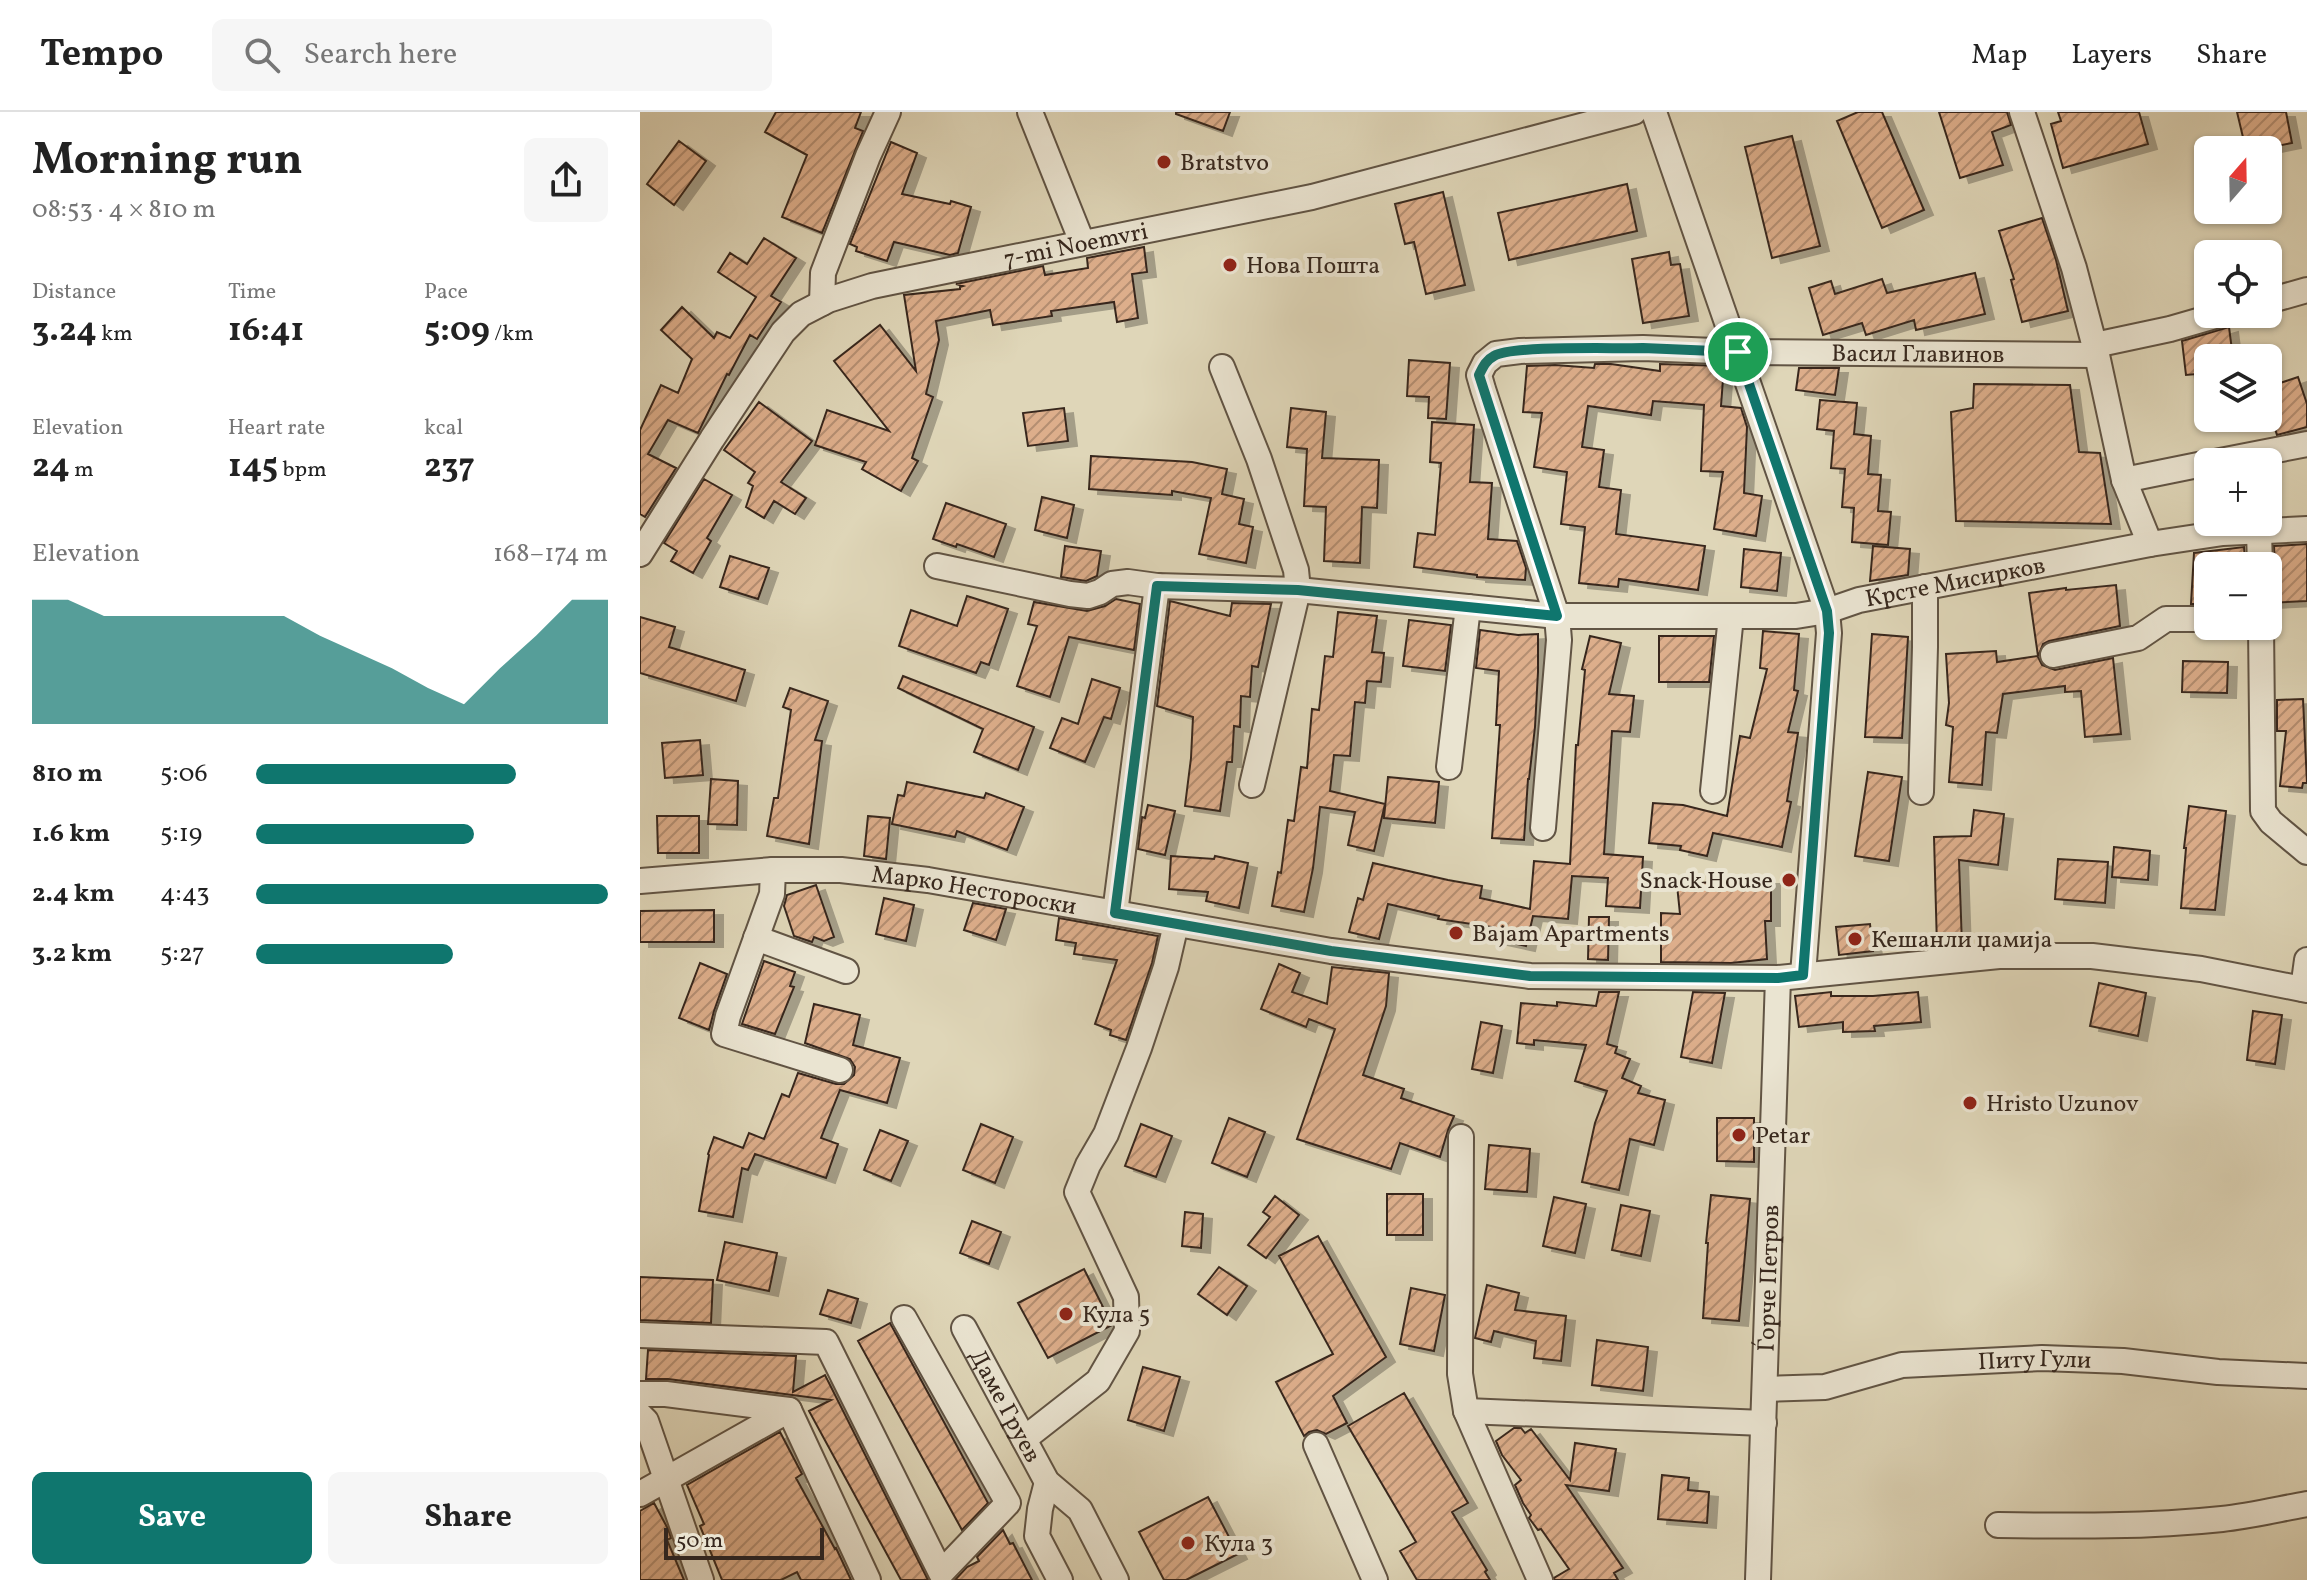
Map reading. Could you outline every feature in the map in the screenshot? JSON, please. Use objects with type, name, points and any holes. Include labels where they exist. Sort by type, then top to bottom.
[{"type":"street","points":[[822,303],[823,273],[888,112]]},
{"type":"street","points":[[1030,112],[1082,242]]},
{"type":"street","name":"7-mi Noemvri","points":[[640,554],[783,332],[801,314],[822,303],[872,286],[1312,197],[1634,112]]},
{"type":"street","points":[[1654,112],[1827,611],[1829,633],[1791,976]]},
{"type":"street","points":[[2022,112],[2074,268],[2096,350],[2124,480],[2150,544]]},
{"type":"street","points":[[2282,297],[2307,290]]},
{"type":"street","name":"Васил Главинов","points":[[1557,616],[1479,375],[1485,363],[1496,354],[1643,348],[1738,352],[2096,350],[2194,322]]},
{"type":"street","points":[[1222,367],[1259,459],[1296,570],[1298,590],[1252,785]]},
{"type":"street","points":[[2282,449],[2307,444]]},
{"type":"street","points":[[2124,480],[2194,466]]},
{"type":"street","name":"Крсте Мисирков","points":[[2282,531],[2307,529]]},
{"type":"street","name":"Крсте Мисирков","points":[[937,566],[1088,596],[1112,584],[1128,582],[1157,586],[1298,590],[1557,616],[1796,616],[1925,587],[2203,536]]},
{"type":"street","points":[[1115,913],[1157,586]]},
{"type":"street","points":[[1921,792],[1925,587]]},
{"type":"street","points":[[1449,767],[1468,607]]},
{"type":"street","points":[[1543,828],[1559,640],[1557,616]]},
{"type":"street","points":[[1713,791],[1731,616]]},
{"type":"street","points":[[2053,655],[2138,638],[2166,619],[2194,619]]},
{"type":"street","points":[[2261,640],[2263,811],[2271,822],[2307,852]]},
{"type":"street","points":[[773,870],[772,894],[724,1034],[840,1070]]},
{"type":"street","name":"Марко Нестороски","points":[[640,881],[773,870],[841,870],[928,880],[1331,951],[1530,976],[1791,976],[1999,956],[2092,956],[2201,969],[2305,989]]},
{"type":"street","points":[[1024,1439],[1098,1381],[1127,1331],[1126,1297],[1077,1192],[1106,1134],[1139,1048],[1166,967],[1176,924]]},
{"type":"street","points":[[756,938],[846,971]]},
{"type":"street","points":[[2305,989],[2307,960]]},
{"type":"street","name":"Ѓорче Петров","points":[[1758,1580],[1764,1423],[1791,976]]},
{"type":"street","points":[[1461,1137],[1460,1374],[1466,1411],[1540,1580]]},
{"type":"street","points":[[640,1335],[826,1342],[941,1573],[1008,1503],[904,1318]]},
{"type":"street","name":"Даме Груев","points":[[964,1328],[1047,1482],[1080,1510],[1116,1580]]},
{"type":"street","name":"Питу Гули","points":[[1766,1389],[1825,1387],[1902,1365],[2042,1358],[2123,1361],[2218,1372],[2307,1376]]},
{"type":"street","points":[[640,1394],[666,1394],[789,1410]]},
{"type":"street","points":[[666,1394],[643,1418],[701,1580]]},
{"type":"street","points":[[640,1494],[789,1410]]},
{"type":"street","points":[[789,1410],[868,1580]]},
{"type":"street","points":[[1466,1411],[1764,1423]]},
{"type":"street","points":[[1316,1445],[1375,1580]]},
{"type":"street","name":"Даме Груев","points":[[1047,1482],[1037,1536],[1060,1580]]},
{"type":"street","points":[[1998,1525],[2079,1526],[2224,1519],[2307,1504]]},
{"type":"building","points":[[776,112],[861,112],[855,128],[863,131],[822,233],[782,217],[807,155],[765,132]]},
{"type":"building","points":[[1176,112],[1230,112],[1223,131]]},
{"type":"building","points":[[1858,112],[1882,112],[1924,210],[1882,228],[1837,121]]},
{"type":"building","points":[[1939,112],[2007,112],[2011,125],[1992,132],[2003,165],[1960,178]]},
{"type":"building","points":[[2058,112],[2139,112],[2148,144],[2063,168],[2051,124],[2061,121]]},
{"type":"building","points":[[2237,112],[2286,112],[2292,143],[2282,145],[2282,136],[2243,136]]},
{"type":"building","points":[[1792,136],[1820,246],[1772,258],[1745,147]]},
{"type":"building","points":[[679,141],[706,161],[674,205],[647,184]]},
{"type":"building","points":[[891,142],[917,153],[902,194],[971,207],[958,253],[950,255],[894,242],[887,261],[856,251],[857,247],[850,244]]},
{"type":"building","points":[[1627,184],[1637,231],[1509,260],[1498,213]]},
{"type":"building","points":[[1443,192],[1465,285],[1426,294],[1414,242],[1405,244],[1395,204]]},
{"type":"building","points":[[2042,218],[2068,311],[2022,322],[2011,280],[2014,279],[1999,231]]},
{"type":"building","points":[[764,238],[796,258],[771,296],[781,302],[757,339],[750,335],[698,433],[668,420],[648,454],[676,468],[645,517],[640,514],[640,430],[661,385],[678,393],[692,359],[661,330],[682,307],[714,338],[717,332],[730,338],[756,297],[718,272],[730,253],[747,264]]},
{"type":"building","points":[[1144,247],[1147,272],[1132,274],[1138,318],[1117,322],[1114,302],[1051,311],[1052,316],[993,325],[990,310],[936,321],[939,340],[926,394],[933,397],[912,458],[918,461],[901,491],[862,469],[866,462],[815,445],[827,410],[889,431],[834,361],[880,325],[916,371],[904,295],[960,289],[963,286],[956,284],[1043,266],[1045,275],[1088,268],[1087,258]]},
{"type":"building","points":[[1669,252],[1671,265],[1680,264],[1689,316],[1643,323],[1632,259]]},
{"type":"building","points":[[1975,273],[1985,314],[1916,330],[1914,320],[1866,335],[1862,323],[1823,335],[1809,288],[1831,281],[1835,294],[1882,279],[1887,293]]},
{"type":"building","points":[[2229,328],[2231,344],[2194,344],[2194,374],[2186,375],[2182,341]]},
{"type":"building","points":[[1409,360],[1450,363],[1446,419],[1428,418],[1429,397],[1407,396]]},
{"type":"building","points":[[1595,364],[1660,371],[1660,364],[1724,366],[1721,406],[1741,408],[1747,427],[1744,493],[1762,496],[1756,536],[1714,529],[1723,472],[1701,471],[1704,405],[1653,401],[1651,415],[1588,406],[1582,447],[1604,450],[1599,487],[1621,490],[1616,534],[1705,546],[1698,590],[1619,579],[1618,587],[1579,583],[1585,527],[1561,524],[1567,472],[1534,467],[1542,413],[1523,412],[1527,366],[1594,368]]},
{"type":"building","points":[[1799,368],[1839,368],[1835,395],[1796,390]]},
{"type":"building","points":[[2298,377],[2307,404],[2307,427],[2277,435],[2276,432],[2282,432],[2282,382]]},
{"type":"building","points":[[1974,384],[2070,385],[2079,452],[2100,453],[2111,524],[1956,521],[1951,412],[1973,408]]},
{"type":"building","points":[[1820,400],[1857,403],[1854,434],[1871,436],[1868,474],[1881,475],[1878,511],[1891,512],[1888,545],[1852,542],[1854,508],[1842,507],[1845,469],[1831,468],[1834,431],[1817,429]]},
{"type":"building","points":[[759,402],[812,441],[781,482],[806,498],[795,514],[774,501],[764,518],[746,507],[753,486],[748,483],[755,472],[724,450]]},
{"type":"building","points":[[1064,408],[1068,441],[1028,446],[1023,413]]},
{"type":"building","points":[[1291,408],[1326,412],[1322,458],[1379,460],[1377,508],[1362,507],[1360,563],[1324,561],[1326,507],[1304,506],[1307,449],[1287,447]]},
{"type":"building","points":[[1432,422],[1474,425],[1470,482],[1492,483],[1488,539],[1517,541],[1526,568],[1525,580],[1477,577],[1414,567],[1418,533],[1435,535],[1441,463],[1430,462]]},
{"type":"building","points":[[1091,456],[1192,462],[1227,469],[1222,494],[1244,499],[1239,524],[1253,527],[1246,563],[1199,554],[1211,498],[1172,491],[1172,495],[1089,489]]},
{"type":"building","points":[[704,479],[732,495],[707,538],[711,541],[693,573],[671,561],[677,551],[664,543]]},
{"type":"building","points":[[1042,497],[1074,505],[1067,538],[1035,530]]},
{"type":"building","points":[[946,503],[1006,524],[994,557],[933,539]]},
{"type":"building","points":[[2307,544],[2307,601],[2282,602],[2282,552],[2274,552],[2274,546]]},
{"type":"building","points":[[1065,546],[1101,551],[1097,576],[1086,581],[1061,577]]},
{"type":"building","points":[[1873,546],[1910,549],[1908,575],[1870,581]]},
{"type":"building","points":[[2244,547],[2244,552],[2202,552]]},
{"type":"building","points":[[1744,549],[1781,553],[1777,591],[1741,587]]},
{"type":"building","points":[[2194,553],[2194,604],[2191,604]]},
{"type":"building","points":[[730,556],[769,568],[758,599],[720,587]]},
{"type":"building","points":[[2116,585],[2120,626],[2049,641],[2043,644],[2038,657],[2042,665],[2055,670],[2113,658],[2121,734],[2085,737],[2081,691],[2065,692],[2065,686],[2003,694],[1997,733],[1986,732],[1982,785],[1949,782],[1953,727],[1946,725],[1949,703],[1946,654],[1996,651],[1997,662],[2038,656],[2029,593]]},
{"type":"building","points":[[967,596],[1008,609],[989,665],[981,662],[976,673],[899,646],[911,610],[957,626]]},
{"type":"building","points":[[1116,599],[1140,604],[1134,650],[1069,637],[1050,697],[1017,686],[1037,626],[1028,624],[1034,602],[1087,611]]},
{"type":"building","points":[[1170,601],[1230,616],[1232,603],[1271,604],[1258,667],[1252,666],[1250,697],[1241,696],[1240,727],[1234,726],[1232,762],[1227,762],[1220,811],[1185,806],[1193,717],[1157,706]]},
{"type":"building","points":[[1338,612],[1377,616],[1372,652],[1384,653],[1381,682],[1367,681],[1365,703],[1355,702],[1350,756],[1334,755],[1330,791],[1385,804],[1374,851],[1348,845],[1355,812],[1320,807],[1304,912],[1272,906],[1278,872],[1281,873],[1288,820],[1294,821],[1301,767],[1307,768],[1312,709],[1319,710],[1325,656],[1333,657]]},
{"type":"building","points":[[640,617],[675,627],[669,647],[745,670],[736,701],[640,673]]},
{"type":"building","points":[[1409,620],[1451,625],[1445,671],[1403,666]]},
{"type":"building","points":[[1480,630],[1538,634],[1535,727],[1524,840],[1492,838],[1500,725],[1496,725],[1499,671],[1476,668]]},
{"type":"building","points":[[1763,631],[1799,634],[1794,690],[1798,691],[1788,732],[1798,733],[1787,801],[1791,802],[1782,847],[1713,833],[1707,856],[1680,850],[1681,846],[1649,843],[1653,803],[1683,805],[1727,816],[1740,736],[1750,738],[1767,669],[1760,668]]},
{"type":"building","points":[[1872,634],[1908,637],[1902,738],[1865,737]]},
{"type":"building","points":[[1590,636],[1621,643],[1609,694],[1634,696],[1630,732],[1612,731],[1604,854],[1643,857],[1640,908],[1606,906],[1608,878],[1572,876],[1568,919],[1533,916],[1526,946],[1489,938],[1492,927],[1438,919],[1439,916],[1388,904],[1379,939],[1349,932],[1358,898],[1363,900],[1373,863],[1482,886],[1480,898],[1530,909],[1534,861],[1570,864],[1576,745],[1585,670],[1582,669]]},
{"type":"building","points":[[1659,636],[1714,636],[1709,682],[1659,682]]},
{"type":"building","points":[[2183,661],[2228,662],[2227,693],[2182,692]]},
{"type":"building","points":[[903,676],[1034,727],[1018,770],[974,752],[983,729],[898,688]]},
{"type":"building","points":[[1092,679],[1120,688],[1111,719],[1104,717],[1085,762],[1050,748],[1062,718],[1078,724]]},
{"type":"building","points":[[790,688],[828,701],[815,740],[822,741],[809,844],[767,836],[774,798],[778,798],[791,710],[783,707]]},
{"type":"building","points":[[2303,699],[2307,783],[2303,783],[2302,788],[2280,786],[2286,731],[2277,731],[2277,700]]},
{"type":"building","points":[[700,740],[703,775],[665,778],[662,743]]},
{"type":"building","points":[[1868,772],[1902,777],[1889,861],[1855,856]]},
{"type":"building","points":[[1388,777],[1439,782],[1435,823],[1384,818]]},
{"type":"building","points":[[711,779],[738,781],[737,825],[708,824]]},
{"type":"building","points":[[907,782],[984,798],[986,793],[1024,807],[1007,850],[957,831],[955,837],[892,824],[898,795],[904,796]]},
{"type":"building","points":[[1148,805],[1175,811],[1165,855],[1138,849],[1142,817],[1145,818]]},
{"type":"building","points":[[2189,806],[2226,811],[2215,910],[2181,908]]},
{"type":"building","points":[[1974,810],[2004,814],[1998,865],[1959,860],[1962,945],[1937,947],[1934,837],[1971,836]]},
{"type":"building","points":[[657,816],[699,816],[699,853],[658,853]]},
{"type":"building","points":[[868,816],[890,818],[886,859],[864,856]]},
{"type":"building","points":[[2114,847],[2150,851],[2148,880],[2112,877]]},
{"type":"building","points":[[1171,856],[1214,859],[1215,856],[1248,863],[1239,908],[1206,901],[1208,892],[1169,889]]},
{"type":"building","points":[[2058,859],[2108,862],[2105,903],[2055,899]]},
{"type":"building","points":[[1771,879],[1771,921],[1765,921],[1767,959],[1731,963],[1661,962],[1661,913],[1680,914],[1677,885]]},
{"type":"building","points":[[816,885],[834,937],[824,941],[814,937],[812,942],[794,936],[784,906],[787,895]]},
{"type":"building","points":[[884,898],[914,905],[906,941],[876,934]]},
{"type":"building","points":[[973,903],[1006,909],[996,940],[964,930]]},
{"type":"building","points":[[714,910],[714,942],[640,942],[640,911]]},
{"type":"building","points":[[1589,917],[1609,917],[1608,960],[1588,959]]},
{"type":"building","points":[[1059,918],[1158,936],[1126,1040],[1110,1035],[1111,1030],[1095,1024],[1117,960],[1074,954],[1076,943],[1056,940]]},
{"type":"building","name":"Кешанли џамија","points":[[1870,924],[1873,951],[1839,955],[1836,927]]},
{"type":"building","points":[[764,961],[795,972],[790,986],[794,987],[775,1034],[742,1024]]},
{"type":"building","points":[[700,963],[727,974],[709,1030],[679,1018]]},
{"type":"building","points":[[1279,964],[1300,973],[1292,992],[1327,1004],[1332,967],[1389,973],[1386,1006],[1363,1075],[1404,1089],[1401,1098],[1454,1116],[1440,1157],[1400,1143],[1391,1169],[1297,1139],[1335,1029],[1309,1019],[1306,1027],[1261,1009]]},
{"type":"building","points":[[2099,983],[2146,993],[2138,1036],[2090,1026]]},
{"type":"building","points":[[1599,992],[1619,992],[1607,1044],[1617,1047],[1615,1053],[1630,1059],[1622,1078],[1641,1086],[1638,1093],[1665,1100],[1654,1145],[1630,1139],[1619,1190],[1582,1182],[1595,1123],[1607,1091],[1575,1081],[1586,1045],[1534,1040],[1534,1045],[1517,1043],[1521,1003],[1557,1006],[1557,1002],[1596,1006]]},
{"type":"building","points":[[1693,992],[1725,993],[1712,1063],[1681,1057]]},
{"type":"building","points":[[1831,992],[1831,996],[1873,996],[1918,992],[1921,1022],[1874,1026],[1875,1031],[1843,1032],[1843,1022],[1799,1027],[1795,996]]},
{"type":"building","points":[[814,1004],[860,1015],[853,1045],[900,1058],[887,1103],[840,1090],[821,1138],[838,1144],[826,1178],[755,1154],[748,1170],[742,1168],[733,1217],[699,1211],[708,1154],[714,1137],[743,1148],[749,1133],[764,1139],[782,1094],[789,1097],[798,1073],[836,1084],[844,1084],[854,1075],[855,1067],[850,1059],[805,1043]]},
{"type":"building","points":[[2253,1011],[2282,1015],[2275,1064],[2247,1060]]},
{"type":"building","points":[[1481,1022],[1502,1026],[1493,1073],[1472,1069]]},
{"type":"building","points":[[1229,1118],[1265,1132],[1247,1177],[1212,1163]]},
{"type":"building","points":[[1717,1118],[1754,1118],[1754,1162],[1717,1161]]},
{"type":"building","points":[[981,1124],[1013,1137],[995,1183],[963,1170]]},
{"type":"building","points":[[1141,1124],[1172,1136],[1156,1177],[1125,1166]]},
{"type":"building","points":[[880,1130],[908,1141],[891,1181],[864,1170]]},
{"type":"building","points":[[1489,1145],[1530,1149],[1527,1192],[1485,1189]]},
{"type":"building","points":[[1387,1194],[1423,1194],[1423,1235],[1387,1235]]},
{"type":"building","points":[[1711,1195],[1750,1199],[1739,1321],[1703,1318]]},
{"type":"building","points":[[1275,1196],[1299,1215],[1266,1258],[1248,1245],[1270,1217],[1263,1212]]},
{"type":"building","points":[[1554,1197],[1586,1204],[1575,1253],[1543,1246]]},
{"type":"building","points":[[1621,1205],[1650,1211],[1641,1256],[1612,1250]]},
{"type":"building","points":[[1185,1212],[1203,1214],[1201,1248],[1182,1246]]},
{"type":"building","points":[[972,1221],[1001,1232],[989,1264],[960,1253]]},
{"type":"building","points":[[1318,1236],[1386,1357],[1333,1396],[1347,1423],[1326,1434],[1317,1430],[1304,1436],[1276,1382],[1333,1354],[1279,1256]]},
{"type":"building","points":[[725,1242],[777,1253],[769,1291],[717,1280]]},
{"type":"building","points":[[1219,1267],[1247,1286],[1227,1315],[1198,1294]]},
{"type":"building","name":"Кула 5","points":[[1084,1269],[1112,1325],[1048,1358],[1018,1303]]},
{"type":"building","points":[[640,1277],[713,1280],[711,1323],[640,1320]]},
{"type":"building","points":[[1487,1285],[1519,1293],[1515,1310],[1566,1316],[1561,1361],[1534,1358],[1536,1341],[1494,1331],[1491,1342],[1475,1338]]},
{"type":"building","points":[[1411,1288],[1445,1295],[1434,1351],[1400,1344]]},
{"type":"building","points":[[828,1290],[858,1299],[851,1323],[820,1314]]},
{"type":"building","points":[[890,1323],[988,1503],[962,1530],[858,1341]]},
{"type":"building","points":[[1597,1340],[1648,1347],[1643,1391],[1592,1385]]},
{"type":"building","points":[[648,1350],[796,1356],[793,1392],[825,1375],[928,1580],[901,1580],[809,1411],[831,1400],[668,1379],[646,1379]]},
{"type":"building","points":[[1143,1367],[1180,1377],[1164,1431],[1128,1420]]},
{"type":"building","points":[[1404,1393],[1468,1503],[1452,1512],[1490,1580],[1417,1580],[1400,1551],[1416,1542],[1348,1426]]},
{"type":"building","points":[[1514,1428],[1521,1428],[1525,1433],[1531,1429],[1570,1480],[1575,1443],[1616,1449],[1609,1491],[1566,1485],[1623,1568],[1614,1573],[1618,1580],[1555,1580],[1569,1569],[1541,1529],[1538,1530],[1529,1518],[1531,1515],[1515,1485],[1521,1480],[1502,1455],[1496,1441]]},
{"type":"building","points":[[780,1432],[802,1474],[796,1478],[851,1580],[801,1580],[797,1572],[781,1580],[722,1580],[700,1526],[704,1524],[687,1485]]},
{"type":"building","points":[[1662,1475],[1689,1478],[1688,1490],[1709,1492],[1707,1523],[1658,1519]]},
{"type":"building","name":"Кула 3","points":[[1208,1497],[1238,1554],[1186,1580],[1164,1580],[1139,1532]]},
{"type":"building","points":[[654,1503],[668,1529],[671,1538],[667,1540],[684,1580],[640,1580],[640,1511]]},
{"type":"building","points":[[1003,1530],[1032,1580],[955,1580],[967,1567],[979,1561],[977,1557]]},
{"type":"place","name":"Bratstvo","points":[[1164,162]]},
{"type":"place","name":"Нова Пошта","points":[[1230,265]]},
{"type":"place","name":"Snack House","points":[[1789,880]]},
{"type":"place","name":"Bajam Apartments","points":[[1456,933]]},
{"type":"place","name":"Кешанли џамија","points":[[1855,939]]},
{"type":"place","name":"Hristo Uzunov","points":[[1970,1103]]},
{"type":"place","name":"Petar","points":[[1739,1135]]},
{"type":"place","name":"Кула 5","points":[[1066,1314]]},
{"type":"place","name":"Кула 3","points":[[1188,1543]]},
{"type":"route","points":[[1643,348],[1738,352],[1827,611],[1829,633],[1803,975],[1778,978],[1530,976],[1331,951],[1115,913],[1157,586],[1298,590],[1557,616],[1479,375],[1485,363],[1496,354],[1520,351],[1643,348]]}]
